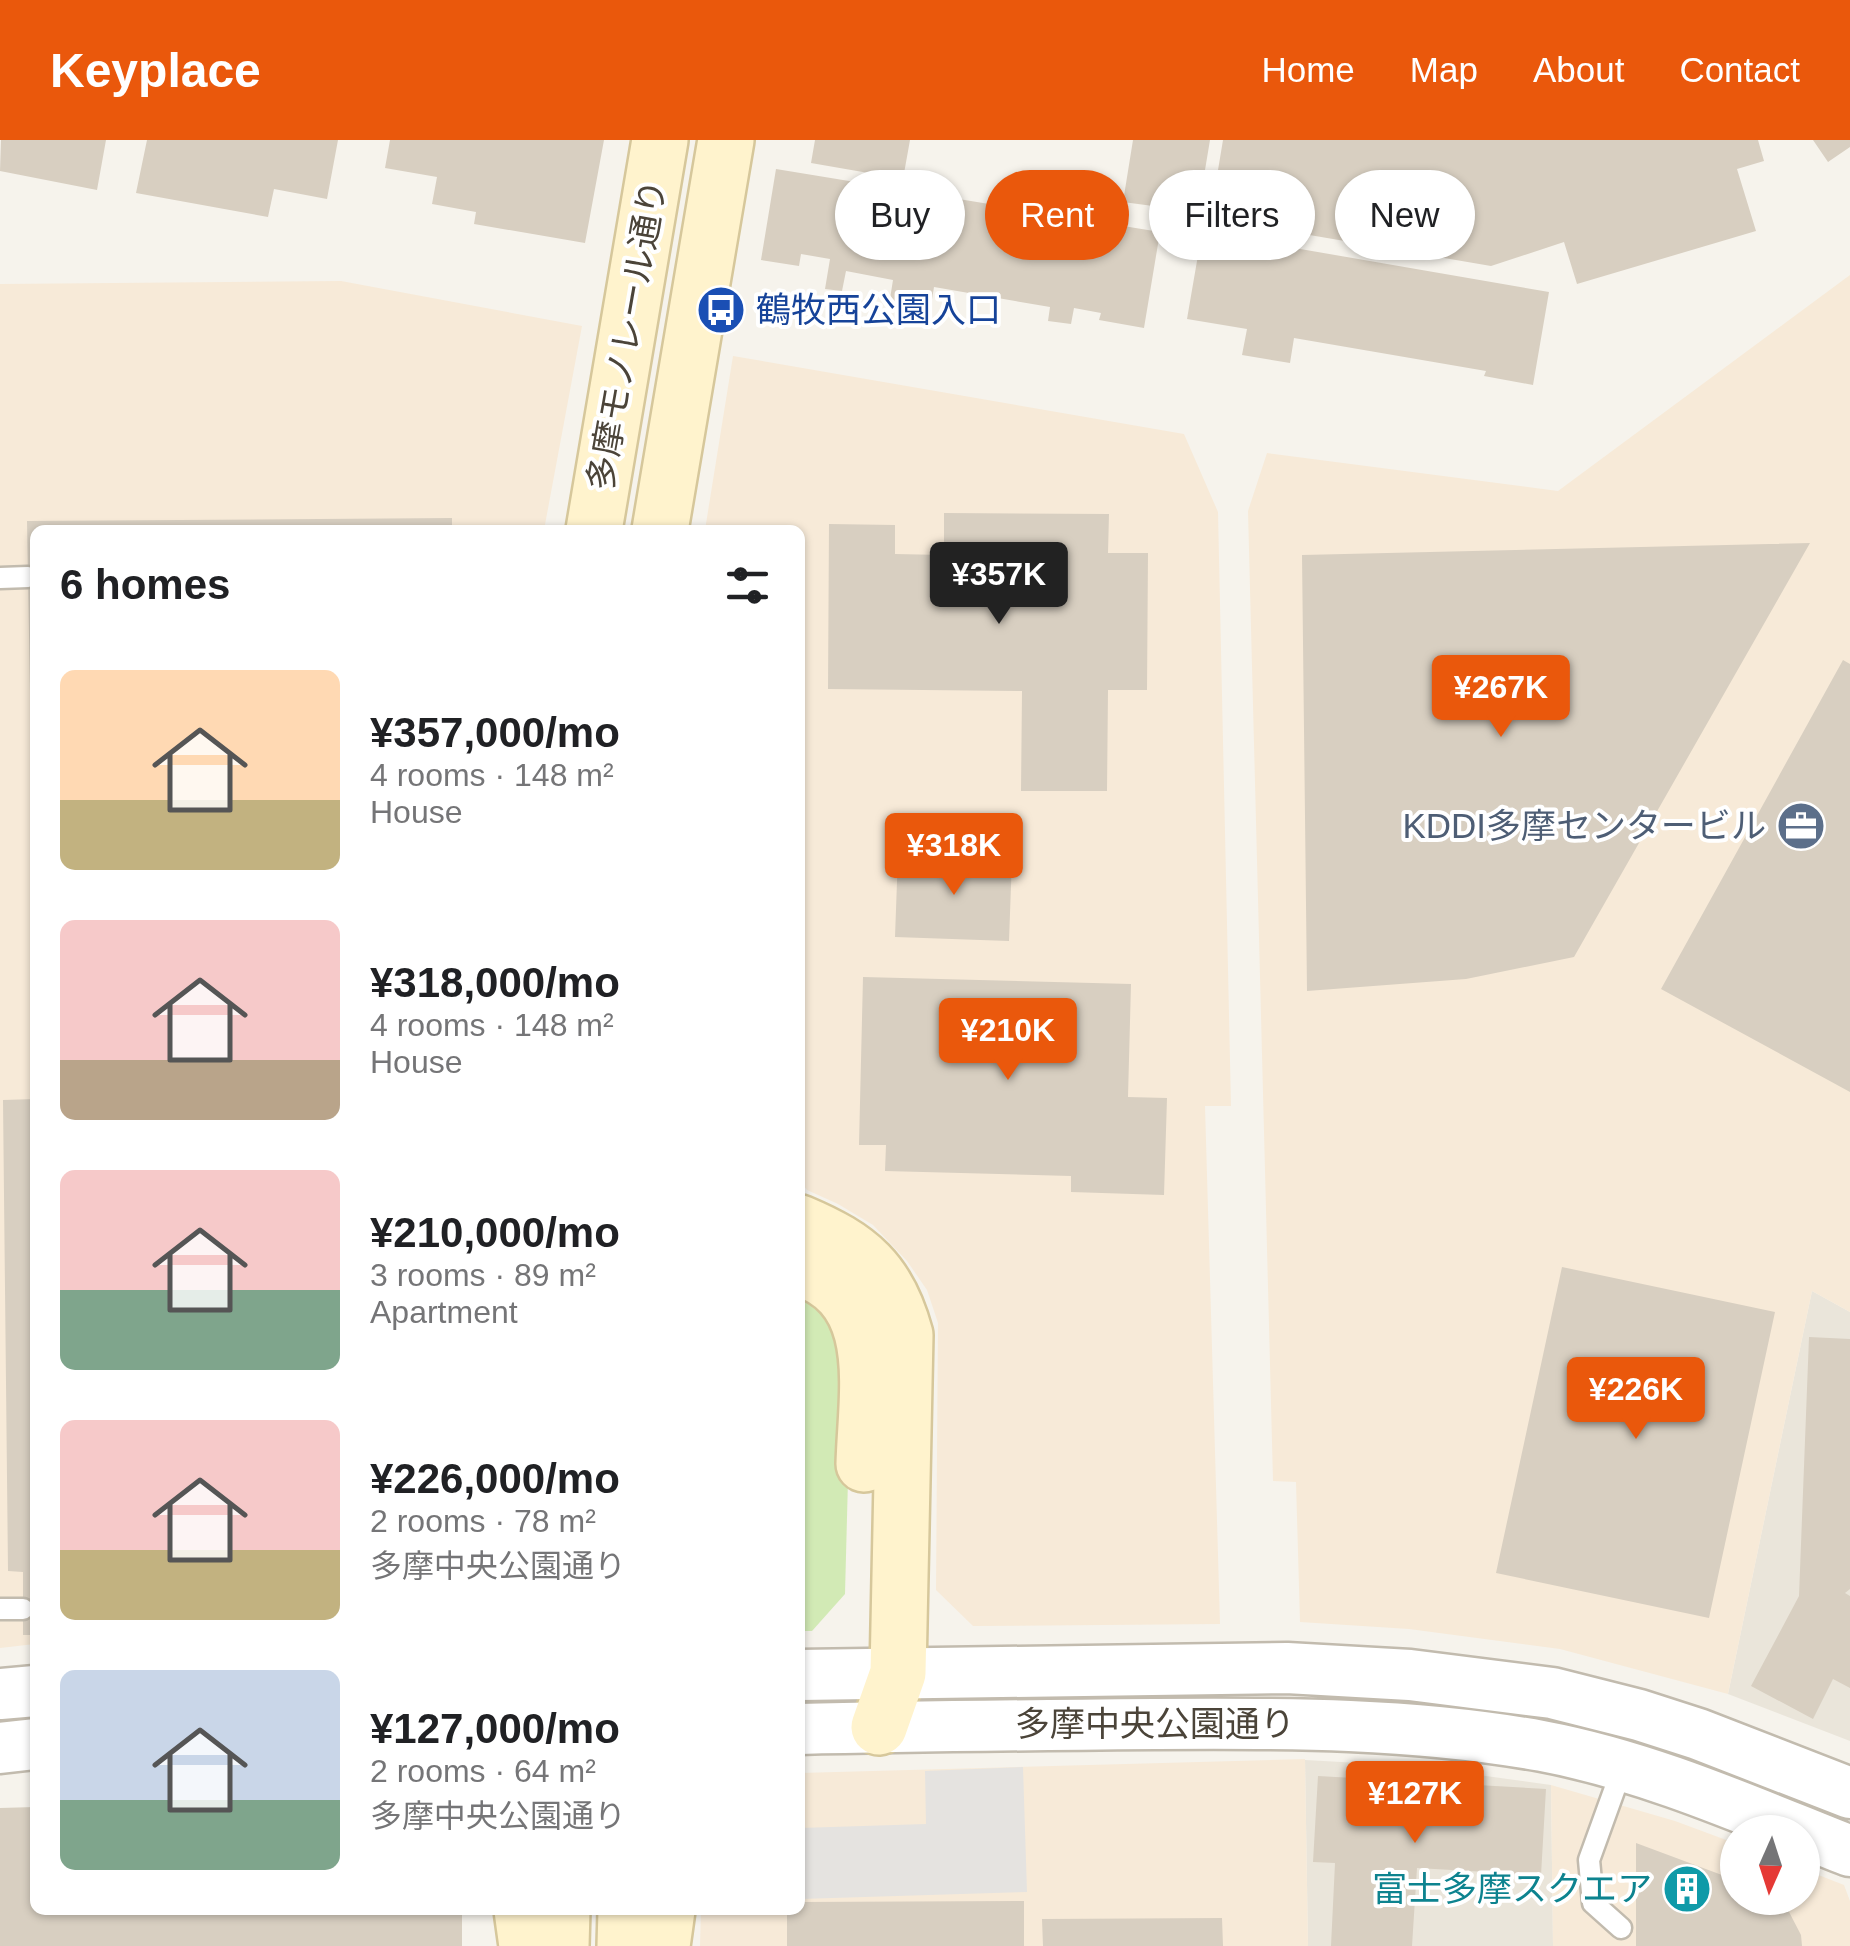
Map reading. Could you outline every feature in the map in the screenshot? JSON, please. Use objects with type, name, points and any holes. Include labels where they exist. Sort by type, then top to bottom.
[{"type":"main road","name":"多摩モノレール通り","points":[[595,525],[660,140]]},
{"type":"main road","name":"多摩モノレール通り","points":[[661,525],[726,140]]},
{"type":"main road","points":[[805,1226],[859,1254],[885,1282],[905,1335],[879,1673]]},
{"type":"main road","points":[[805,1270],[840,1289],[858,1313],[864,1336],[879,1727]]},
{"type":"main road","points":[[523,1915],[527,1946]]},
{"type":"main road","points":[[561,1946],[562,1915]]},
{"type":"main road","points":[[625,1946],[626,1915]]},
{"type":"main road","points":[[662,1946],[666,1915]]},
{"type":"street","name":"多摩中央公園通り","points":[[805,1675],[1287,1668],[1410,1676],[1552,1693],[1698,1734],[1850,1793]]},
{"type":"street","points":[[0,1694],[30,1691]]},
{"type":"street","name":"多摩中央公園通り","points":[[805,1728],[1298,1723],[1404,1728],[1543,1746],[1623,1766],[1850,1850]]},
{"type":"street","points":[[0,1748],[30,1745]]},
{"type":"lane","points":[[0,578],[28,577]]},
{"type":"lane","points":[[0,1609],[23,1609]]},
{"type":"lane","points":[[1621,1928],[1593,1903],[1589,1860],[1623,1766]]},
{"type":"shaded area","points":[[1850,275],[1850,1312],[1812,1291],[1728,1694],[1560,1649],[1409,1629],[1300,1622],[1296,1482],[1273,1481],[1248,511],[1267,453],[1558,491]]},
{"type":"shaded area","points":[[341,281],[582,326],[545,525],[30,525],[30,1645],[0,1648],[0,284]]},
{"type":"shaded area","points":[[733,356],[1184,434],[1218,512],[1231,1106],[1205,1106],[1220,1624],[973,1626],[936,1590],[938,1323],[927,1290],[907,1261],[873,1225],[805,1187],[805,525],[706,525]]},
{"type":"shaded area","points":[[1812,1291],[1850,1312],[1850,1741],[1728,1694]]},
{"type":"shaded area","points":[[1305,1759],[1308,1946],[700,1946],[701,1915],[805,1915],[805,1773]]},
{"type":"shaded area","points":[[1305,1760],[1414,1766],[1551,1785],[1553,1946],[1308,1946]]},
{"type":"shaded area","points":[[1023,1767],[1027,1892],[805,1899],[805,1828],[926,1824],[925,1771]]},
{"type":"shaded area","points":[[1551,1785],[1720,1838],[1720,1915],[1820,1915],[1820,1876],[1844,1885],[1850,1901],[1850,1946],[1553,1946]]},
{"type":"green space","points":[[806,1288],[825,1299],[851,1365],[845,1594],[812,1631],[805,1631]]},
{"type":"building","points":[[1,140],[106,140],[97,190],[0,171]]},
{"type":"building","points":[[147,140],[338,140],[327,199],[274,189],[268,217],[136,193]]},
{"type":"building","points":[[390,140],[604,140],[585,243],[474,224],[476,212],[432,204],[437,177],[385,168]]},
{"type":"building","points":[[815,140],[910,140],[905,170],[851,170],[811,163]]},
{"type":"building","points":[[1133,140],[1210,140],[1205,170],[1149,170],[1149,205],[1129,203]]},
{"type":"building","points":[[1223,140],[1758,140],[1764,161],[1737,169],[1756,231],[1577,284],[1564,242],[1491,266],[1456,260],[1475,260],[1475,170],[1335,170],[1335,239],[1315,236],[1315,170],[1218,170]]},
{"type":"building","points":[[1813,140],[1850,140],[1850,147],[1828,162]]},
{"type":"building","points":[[776,169],[835,179],[835,260],[965,260],[965,200],[985,203],[985,260],[1129,260],[1129,227],[1149,230],[1149,260],[1155,260],[1144,328],[1099,320],[1101,313],[1074,308],[1071,324],[1048,321],[1050,307],[934,287],[930,312],[889,305],[893,280],[846,271],[842,291],[825,289],[830,259],[801,254],[799,266],[761,260]]},
{"type":"building","points":[[1315,252],[1335,255],[1335,260],[1364,260],[1549,292],[1533,385],[1484,376],[1486,371],[1294,338],[1290,363],[1242,355],[1247,329],[1187,319],[1197,260],[1315,260]]},
{"type":"building","points":[[944,513],[1109,514],[1108,553],[1148,553],[1147,690],[1108,690],[1107,791],[1021,791],[1022,691],[828,689],[829,524],[895,525],[895,554],[944,555]]},
{"type":"building","points":[[452,518],[452,525],[30,525],[30,691],[27,521]]},
{"type":"building","points":[[1810,543],[1574,957],[1466,979],[1307,991],[1302,555]]},
{"type":"building","name":"KDDI多摩センタービル","points":[[1843,660],[1850,664],[1850,1092],[1661,989]]},
{"type":"building","points":[[898,854],[1012,858],[1009,941],[895,937]]},
{"type":"building","points":[[863,977],[1131,984],[1128,1097],[1167,1098],[1164,1195],[1071,1192],[1071,1176],[885,1171],[886,1145],[859,1145]]},
{"type":"building","points":[[30,1099],[30,1635],[23,1635],[23,1572],[8,1571],[3,1100]]},
{"type":"building","points":[[1562,1267],[1775,1312],[1709,1618],[1496,1573]]},
{"type":"building","points":[[1809,1337],[1850,1339],[1850,1589],[1845,1593],[1850,1596],[1850,1688],[1833,1679],[1813,1719],[1751,1686],[1799,1596]]},
{"type":"building","points":[[1318,1776],[1546,1789],[1541,1875],[1417,1868],[1412,1946],[1331,1946],[1335,1863],[1313,1862]]},
{"type":"building","points":[[30,1807],[30,1915],[462,1915],[462,1946],[0,1946],[0,1808]]},
{"type":"building","name":"富士多摩スクエア","points":[[1636,1843],[1720,1874],[1720,1915],[1791,1915],[1802,1946],[1636,1946]]},
{"type":"building","points":[[1024,1901],[1024,1946],[787,1946],[787,1915],[805,1915],[805,1902]]},
{"type":"building","points":[[1222,1918],[1223,1946],[1043,1946],[1042,1919]]},
{"type":"place","name":"鶴牧西公園入口","points":[[721,310]]},
{"type":"place","name":"KDDI多摩センタービル","points":[[1801,826]]},
{"type":"place","name":"富士多摩スクエア","points":[[1687,1889]]}]
